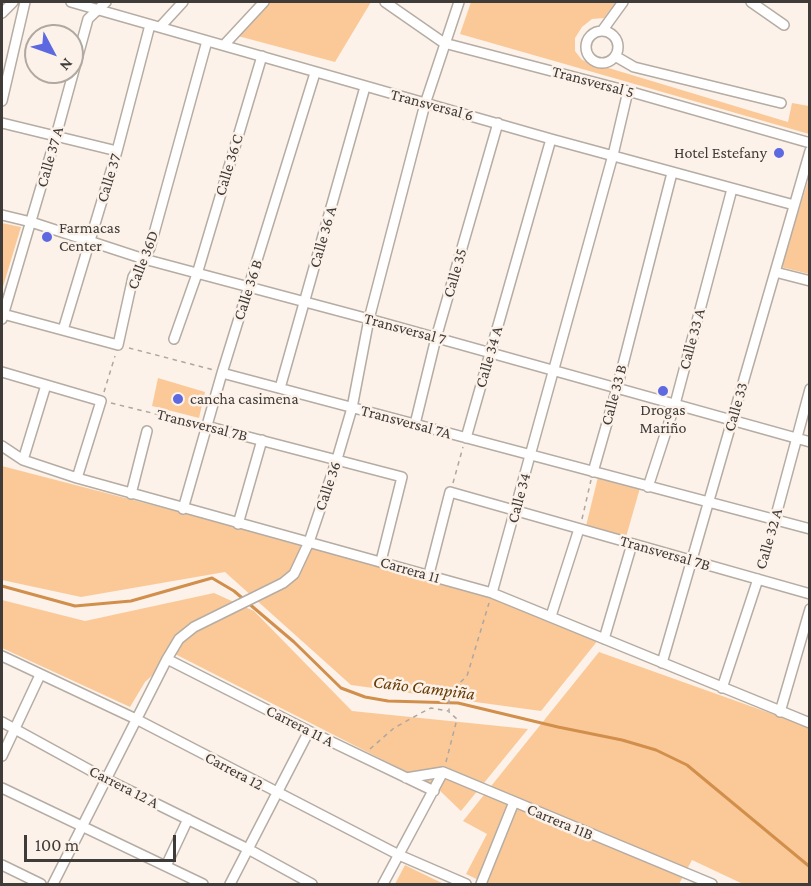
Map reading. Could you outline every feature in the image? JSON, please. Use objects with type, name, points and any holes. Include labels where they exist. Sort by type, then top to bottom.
[{"type":"street","points":[[2,13],[13,2]]},
{"type":"street","points":[[2,101],[25,2]]},
{"type":"street","name":"Transversal 6","points":[[71,2],[425,104],[794,205]]},
{"type":"street","name":"Calle 37 A","points":[[2,316],[56,136],[87,19],[106,2]]},
{"type":"street","points":[[160,27],[183,2]]},
{"type":"street","points":[[224,45],[264,2]]},
{"type":"street","name":"Transversal 5","points":[[385,2],[444,43],[628,91],[810,143]]},
{"type":"street","name":"Calle 36","points":[[53,885],[136,719],[179,639],[194,627],[283,583],[294,574],[309,542],[338,459],[352,408],[369,319],[425,104],[459,2]]},
{"type":"street","points":[[602,31],[623,2]]},
{"type":"street","points":[[751,2],[784,25]]},
{"type":"street","name":"Calle 37","points":[[63,330],[117,151],[150,25]]},
{"type":"street","points":[[602,31],[615,37],[618,46],[615,56],[603,63],[593,60],[590,57],[587,42],[592,34],[602,31]]},
{"type":"street","name":"Calle 36D","points":[[118,345],[133,277],[150,248],[207,41]]},
{"type":"street","name":"Calle 36 C","points":[[174,339],[197,274],[262,56]]},
{"type":"street","points":[[615,56],[634,67],[781,103]]},
{"type":"street","name":"Calle 36 B","points":[[183,508],[222,373],[315,73]]},
{"type":"street","name":"Calle 36 A","points":[[280,388],[365,87]]},
{"type":"street","name":"Calle 34","points":[[492,593],[613,154],[628,91]]},
{"type":"street","points":[[2,123],[117,151]]},
{"type":"street","name":"Calle 35","points":[[415,424],[436,338],[498,123]]},
{"type":"street","name":"Calle 34 A","points":[[466,438],[551,139]]},
{"type":"street","name":"Calle 33","points":[[662,663],[810,151]]},
{"type":"street","name":"Calle 33 B","points":[[593,472],[672,173]]},
{"type":"street","name":"Calle 33 A","points":[[648,487],[675,404],[732,189]]},
{"type":"street","name":"Transversal 7","points":[[2,215],[197,274],[490,352],[810,442]]},
{"type":"street","points":[[775,272],[810,281]]},
{"type":"street","points":[[2,316],[118,345]]},
{"type":"street","points":[[2,372],[101,401],[77,478]]},
{"type":"street","name":"Transversal 7A","points":[[222,373],[810,529]]},
{"type":"street","points":[[23,460],[46,385]]},
{"type":"street","name":"Calle 32 A","points":[[775,519],[810,389]]},
{"type":"street","name":"Transversal 7B","points":[[206,426],[402,477],[381,561]]},
{"type":"street","points":[[131,494],[147,431]]},
{"type":"street","points":[[238,524],[262,440]]},
{"type":"street","name":"Carrera 11","points":[[2,446],[23,460],[77,478],[492,593],[810,723]]},
{"type":"street","points":[[429,574],[450,492]]},
{"type":"street","name":"Transversal 7B","points":[[450,492],[810,594]]},
{"type":"street","points":[[551,616],[579,529]]},
{"type":"street","points":[[604,639],[632,544]]},
{"type":"street","name":"Calle 32 A","points":[[722,688],[758,579]]},
{"type":"street","points":[[780,712],[810,609]]},
{"type":"street","name":"Carrera 12","points":[[2,656],[136,719],[277,794],[399,855],[466,885]]},
{"type":"street","name":"Carrera 11 A","points":[[167,659],[434,791]]},
{"type":"street","points":[[2,756],[40,675]]},
{"type":"street","name":"Carrera 12 A","points":[[2,722],[106,779],[248,849],[312,885]]},
{"type":"street","points":[[230,885],[309,731]]},
{"type":"street","points":[[406,778],[443,772]]},
{"type":"street","points":[[383,885],[443,772]]},
{"type":"street","name":"Carrera 11B","points":[[443,772],[689,881],[712,885]]},
{"type":"street","points":[[2,788],[203,885]]},
{"type":"street","points":[[481,885],[514,802]]},
{"type":"street","points":[[166,866],[188,819]]},
{"type":"street","points":[[2,865],[41,885]]},
{"type":"path","points":[[101,401],[118,345],[222,373]]},
{"type":"path","name":"Transversal 7B","points":[[101,401],[206,426]]},
{"type":"path","points":[[450,492],[466,438]]},
{"type":"path","points":[[579,529],[593,472]]},
{"type":"path","name":"Calle 32 A","points":[[758,579],[775,519]]},
{"type":"path","points":[[443,772],[457,719],[449,710],[449,693],[467,676],[492,593]]},
{"type":"path","points":[[356,754],[371,748],[394,728],[431,708],[449,710]]},
{"type":"shaded area","points":[[270,2],[371,2],[335,62],[238,36]]},
{"type":"shaded area","points":[[471,2],[616,2],[604,18],[592,19],[582,27],[575,38],[575,51],[582,60],[788,122],[792,103],[809,106],[809,134],[460,34]]},
{"type":"shaded area","points":[[809,178],[809,274],[781,267]]},
{"type":"shaded area","points":[[2,223],[21,227],[2,290]]},
{"type":"shaded area","name":"cancha casimena","points":[[158,378],[205,392],[199,418],[152,406]]},
{"type":"shaded area","points":[[2,466],[484,591],[599,639],[541,711],[351,685],[225,572],[81,597],[2,580]]},
{"type":"shaded area","points":[[598,477],[640,488],[626,537],[586,526]]},
{"type":"shaded area","points":[[214,593],[254,611],[352,711],[528,729],[461,811],[436,787],[175,654],[145,682],[130,707],[2,648],[2,600],[85,621]]},
{"type":"shaded area","points":[[599,652],[809,727],[809,884],[743,884],[692,860],[679,884],[487,884],[466,874],[487,834],[463,821]]},
{"type":"shaded area","points":[[405,865],[417,871],[444,884],[395,884]]},
{"type":"waterway","name":"Caño Campiña","points":[[2,586],[75,606],[131,601],[212,578],[234,591],[294,642],[341,688],[365,697],[388,701],[458,703],[622,740],[656,750],[687,765],[810,867]]},
{"type":"place","name":"Hotel Estefany","points":[[779,153]]},
{"type":"place","name":"Farmacas Center","points":[[47,237]]},
{"type":"place","name":"Drogas Mariño","points":[[663,391]]},
{"type":"place","name":"cancha casimena","points":[[178,399]]}]
